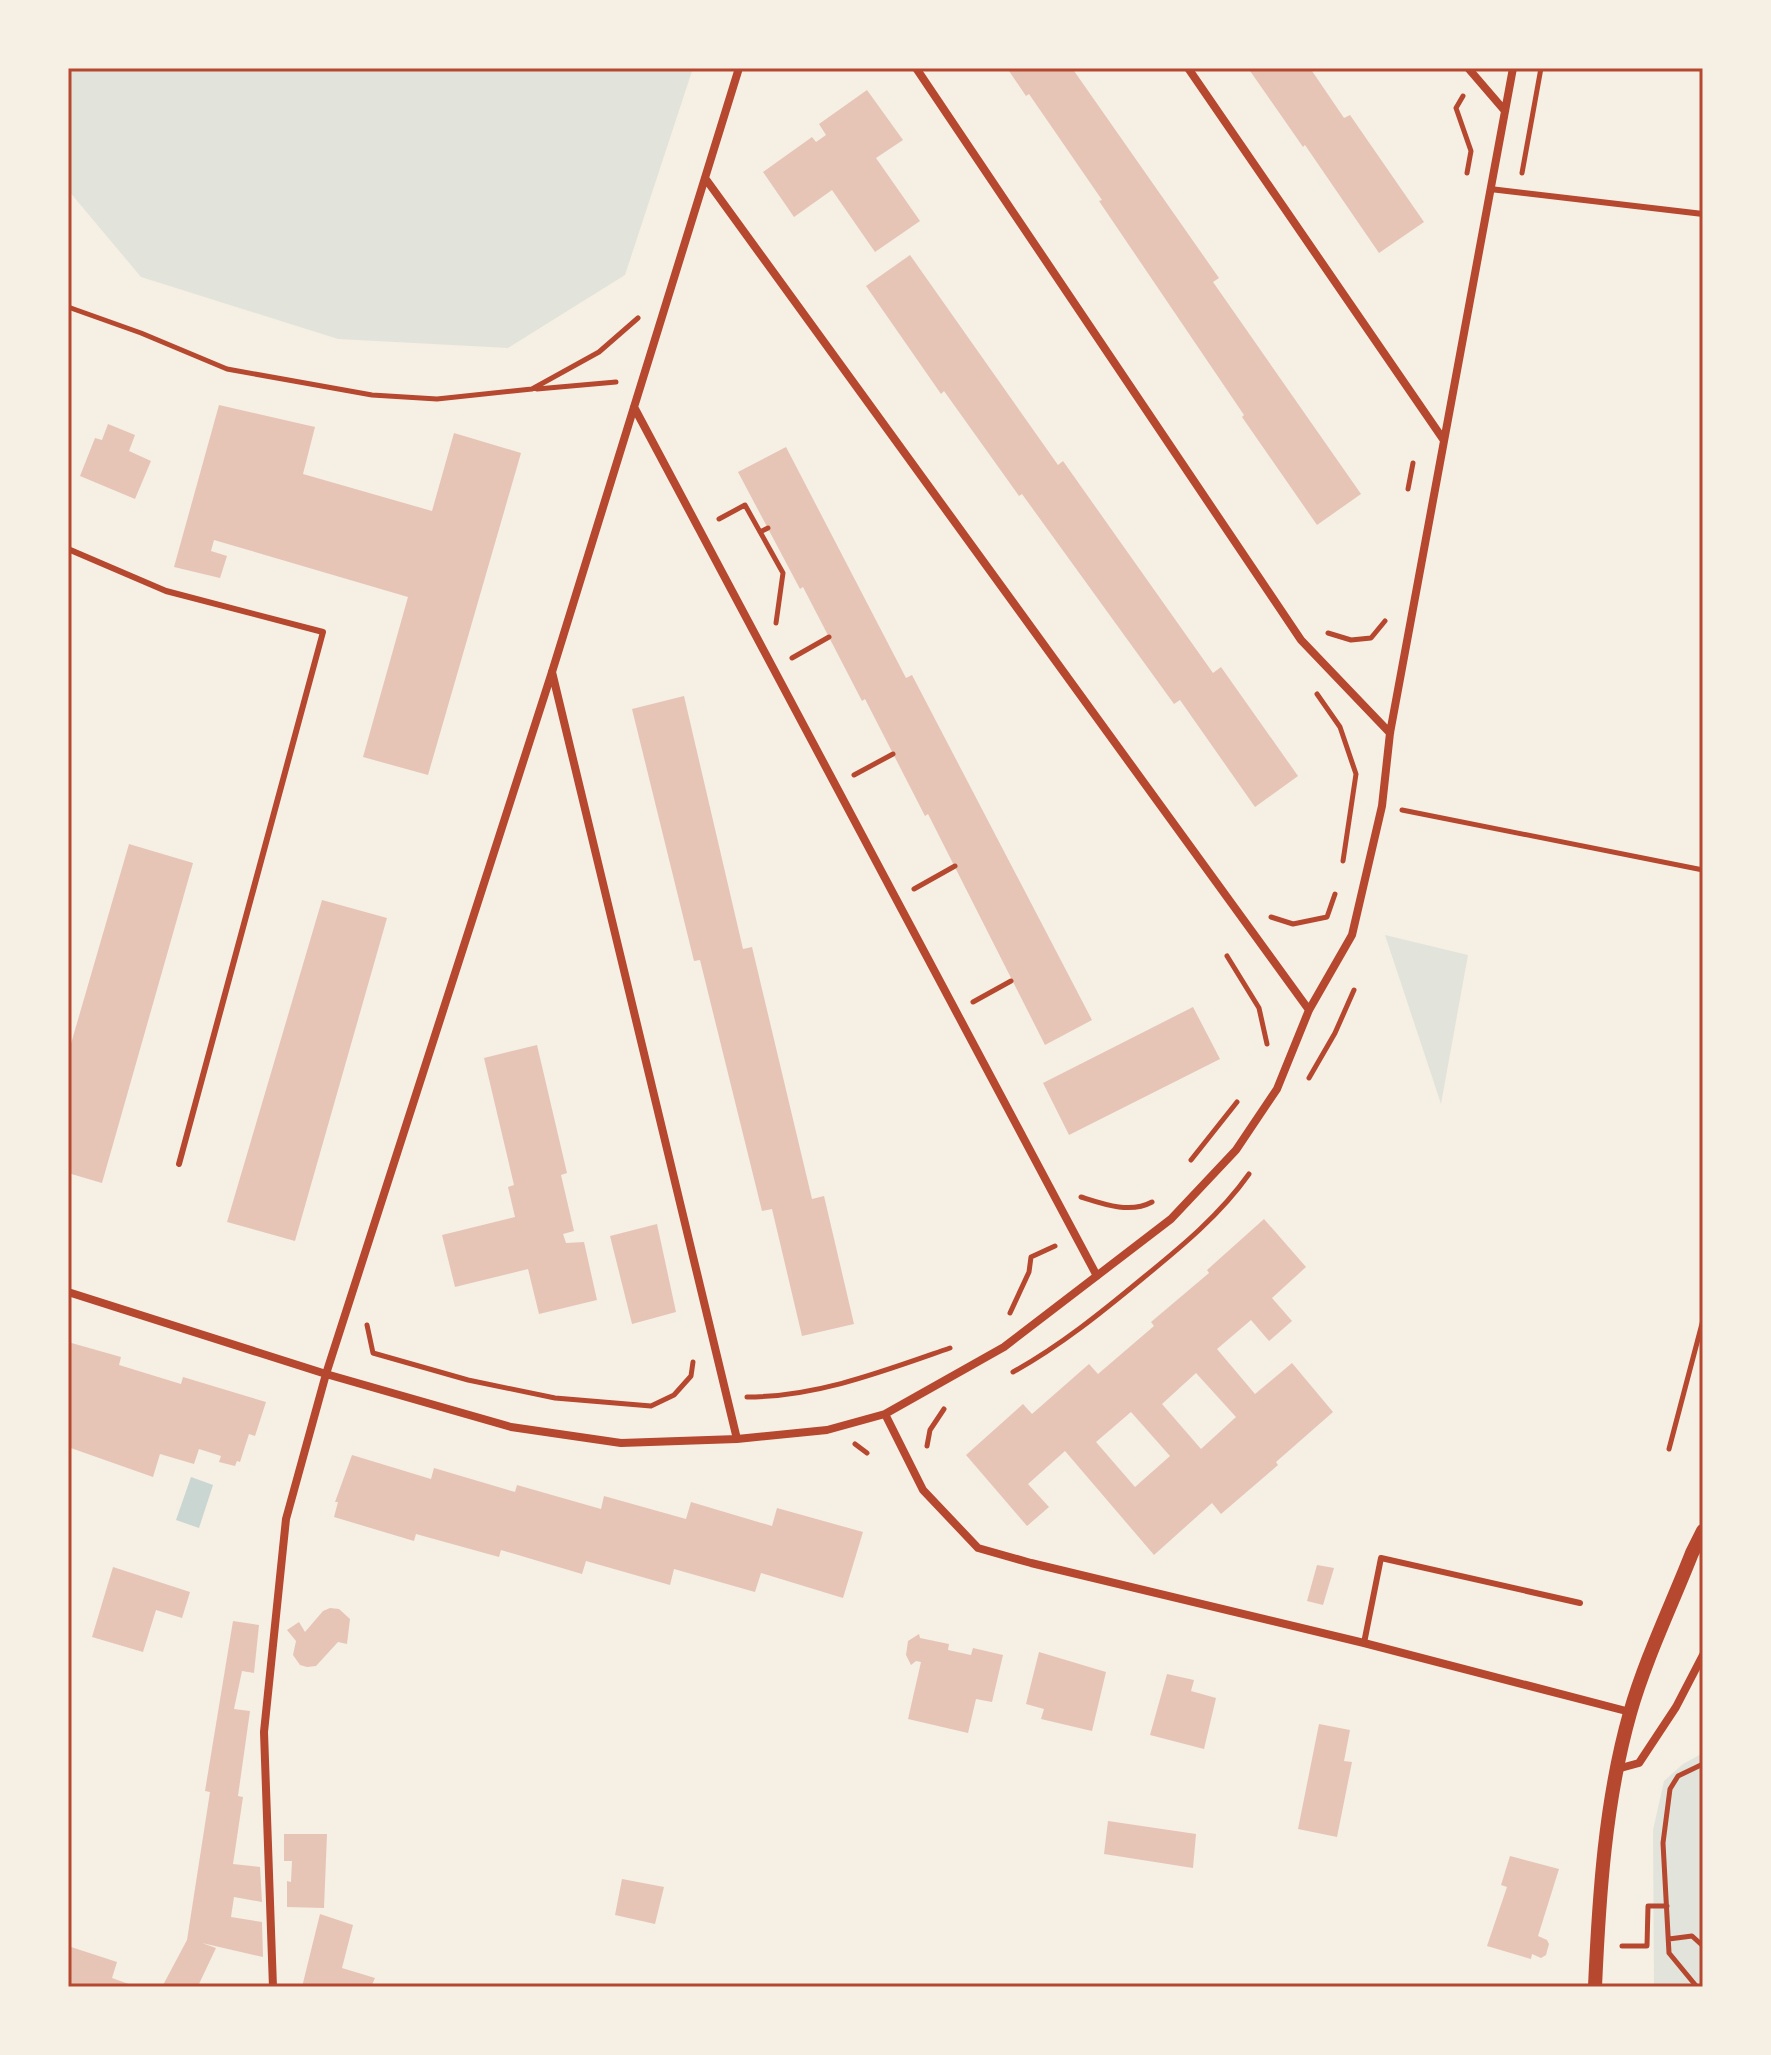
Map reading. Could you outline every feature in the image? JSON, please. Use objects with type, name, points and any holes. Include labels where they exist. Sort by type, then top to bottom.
[{"type":"street","points":[[273,1987],[264,1732],[286,1519],[326,1374],[552,672],[739,68]]},
{"type":"street","points":[[916,68],[1301,640],[1390,733]]},
{"type":"street","points":[[1188,68],[1443,439]]},
{"type":"street","points":[[1468,68],[1505,111]]},
{"type":"street","points":[[68,1292],[326,1374],[511,1427],[621,1443],[737,1439],[827,1430],[885,1414],[1004,1347],[1171,1219],[1236,1150],[1277,1089],[1309,1010],[1352,935],[1382,806],[1390,733],[1513,68]]},
{"type":"street","points":[[705,178],[1309,1010]]},
{"type":"street","points":[[634,407],[1097,1276]]},
{"type":"street","points":[[552,672],[737,1439]]},
{"type":"street","points":[[885,1414],[923,1490],[978,1548],[1630,1712]]},
{"type":"street","points":[[1595,1987],[1605,1859],[1617,1769],[1630,1712],[1703,1531]]},
{"type":"street","points":[[1617,1769],[1639,1763],[1676,1707],[1703,1655]]},
{"type":"lane","points":[[1490,189],[1703,214]]},
{"type":"lane","points":[[68,549],[166,591],[323,632],[179,1164]]},
{"type":"lane","points":[[1364,1643],[1381,1558],[1580,1603]]},
{"type":"path","points":[[1519,193],[1541,68]]},
{"type":"path","points":[[1466,178],[1471,151],[1456,108],[1475,77]]},
{"type":"path","points":[[532,389],[599,352],[670,290]]},
{"type":"path","points":[[68,307],[227,369],[372,395],[437,399],[616,382]]},
{"type":"path","points":[[1408,492],[1413,463]]},
{"type":"path","points":[[718,520],[745,505],[783,573],[776,628],[768,614]]},
{"type":"path","points":[[712,508],[726,533]]},
{"type":"path","points":[[760,532],[768,528]]},
{"type":"path","points":[[1321,631],[1351,640],[1371,638],[1385,621],[1388,607]]},
{"type":"path","points":[[797,655],[829,637]]},
{"type":"path","points":[[786,648],[796,667]]},
{"type":"path","points":[[1313,688],[1340,727],[1356,774],[1340,873]]},
{"type":"path","points":[[859,788],[853,775],[893,754]]},
{"type":"path","points":[[1398,809],[1703,870]]},
{"type":"path","points":[[913,889],[955,866]]},
{"type":"path","points":[[907,877],[921,903]]},
{"type":"path","points":[[1259,914],[1293,924],[1327,917],[1337,888]]},
{"type":"path","points":[[1227,956],[1259,1008],[1269,1041],[1264,1054]]},
{"type":"path","points":[[965,988],[972,1003],[1011,981]]},
{"type":"path","points":[[1182,1172],[1246,1091]]},
{"type":"path","points":[[1073,1188],[1080,1197],[1111,1207],[1144,1206],[1163,1195]]},
{"type":"path","points":[[999,1319],[1010,1312],[1029,1272],[1031,1257],[1075,1236]]},
{"type":"path","points":[[370,1313],[367,1326],[373,1353],[468,1380],[555,1398],[651,1406],[674,1395],[691,1376],[694,1352],[715,1347]]},
{"type":"path","points":[[1669,1449],[1703,1320]]},
{"type":"path","points":[[743,1383],[747,1397],[777,1397],[863,1378],[955,1347]]},
{"type":"path","points":[[925,1454],[930,1430]]},
{"type":"path","points":[[1697,1987],[1669,1953],[1663,1843],[1670,1789],[1678,1776],[1703,1764]]},
{"type":"path","points":[[1620,1946],[1647,1946],[1648,1906],[1667,1906]]},
{"type":"path","points":[[1669,1939],[1692,1936],[1703,1946]]},
{"type":"shaded area","points":[[68,68],[693,68],[625,275],[508,348],[338,339],[141,277],[68,190]]},
{"type":"shaded area","points":[[1385,935],[1468,955],[1441,1104]]},
{"type":"shaded area","points":[[191,1477],[213,1485],[199,1528],[176,1520]]},
{"type":"shaded area","points":[[1703,1753],[1703,1987],[1654,1987],[1653,1830],[1664,1781],[1683,1764]]},
{"type":"building","points":[[1007,68],[1072,68],[1219,278],[1213,282],[1361,494],[1317,525],[1099,201],[1102,200],[1029,94],[1026,96]]},
{"type":"building","points":[[1248,68],[1310,68],[1344,118],[1350,115],[1424,222],[1379,253]]},
{"type":"building","points":[[867,90],[903,140],[876,158],[920,221],[875,252],[832,190],[794,217],[763,172],[812,137],[816,142],[826,135],[819,124]]},
{"type":"building","points":[[910,255],[1058,465],[1063,461],[1213,673],[1221,667],[1298,776],[1255,807],[1180,700],[1174,704],[1022,494],[1019,496],[944,391],[941,394],[866,286]]},
{"type":"building","points":[[219,405],[315,427],[303,474],[432,511],[454,433],[521,453],[428,775],[363,757],[408,597],[214,540],[211,551],[227,556],[220,578],[174,567]]},
{"type":"building","points":[[108,424],[135,435],[129,451],[151,461],[135,499],[80,476],[95,438],[102,440]]},
{"type":"building","points":[[786,447],[906,678],[912,675],[1092,1020],[1045,1045],[928,814],[925,816],[865,699],[862,701],[738,472]]},
{"type":"building","points":[[684,696],[743,949],[752,947],[812,1199],[824,1196],[854,1324],[802,1336],[772,1209],[762,1211],[700,960],[694,961],[632,709]]},
{"type":"building","points":[[129,844],[193,863],[102,1183],[68,1173],[68,1054]]},
{"type":"building","points":[[322,900],[387,918],[295,1241],[227,1222]]},
{"type":"building","points":[[1193,1007],[1220,1059],[1069,1135],[1043,1083]]},
{"type":"building","points":[[537,1045],[567,1173],[561,1175],[574,1231],[563,1234],[566,1243],[584,1242],[597,1300],[539,1314],[528,1269],[455,1287],[442,1235],[515,1217],[508,1187],[514,1185],[484,1058]]},
{"type":"building","points":[[1264,1219],[1306,1267],[1272,1298],[1292,1321],[1269,1341],[1251,1320],[1217,1349],[1255,1394],[1292,1363],[1333,1412],[1221,1514],[1212,1503],[1154,1555],[1065,1451],[1028,1484],[1049,1507],[1027,1526],[966,1455],[1023,1404],[1032,1414],[1089,1364],[1098,1374],[1154,1326],[1151,1322],[1209,1273],[1207,1270]],"holes":[[[1196,1373],[1236,1417],[1201,1449],[1162,1404]],[[1131,1412],[1170,1456],[1135,1487],[1096,1442]]]},
{"type":"building","points":[[657,1224],[676,1312],[632,1324],[610,1236]]},
{"type":"building","points":[[68,1342],[121,1357],[119,1365],[181,1384],[183,1377],[266,1402],[255,1436],[249,1434],[240,1462],[237,1461],[235,1466],[219,1462],[221,1456],[199,1449],[194,1464],[160,1454],[153,1477],[68,1447]]},
{"type":"building","points":[[352,1455],[431,1479],[434,1468],[515,1492],[517,1485],[601,1509],[604,1496],[686,1519],[691,1502],[772,1526],[777,1508],[863,1532],[843,1598],[761,1573],[755,1592],[674,1569],[670,1585],[586,1561],[582,1574],[501,1550],[499,1557],[416,1534],[414,1541],[334,1517],[338,1502],[335,1502]]},
{"type":"building","points":[[1317,1565],[1334,1568],[1323,1605],[1307,1601]]},
{"type":"building","points":[[113,1567],[190,1592],[182,1618],[156,1610],[143,1652],[92,1637]]},
{"type":"building","points":[[339,1609],[350,1619],[347,1644],[338,1642],[316,1666],[300,1665],[293,1655],[296,1641],[287,1630],[299,1622],[305,1632],[323,1611]]},
{"type":"building","points":[[233,1621],[259,1625],[254,1673],[242,1671],[234,1709],[250,1711],[238,1796],[243,1797],[233,1864],[260,1867],[262,1902],[234,1897],[231,1917],[262,1922],[263,1957],[202,1943],[216,1948],[199,1984],[205,1987],[162,1987],[187,1940],[210,1792],[205,1791]]},
{"type":"building","points":[[919,1634],[920,1638],[949,1644],[948,1650],[971,1655],[973,1648],[1003,1655],[992,1702],[976,1699],[968,1733],[908,1719],[921,1662],[911,1665],[906,1655],[908,1641]]},
{"type":"building","points":[[1039,1652],[1106,1672],[1092,1731],[1041,1719],[1044,1709],[1026,1704]]},
{"type":"building","points":[[1167,1674],[1194,1680],[1191,1691],[1216,1698],[1204,1749],[1150,1735]]},
{"type":"building","points":[[1319,1724],[1350,1730],[1344,1761],[1352,1762],[1337,1837],[1298,1829]]},
{"type":"building","points":[[1108,1821],[1196,1834],[1193,1868],[1104,1854]]},
{"type":"building","points":[[284,1834],[327,1834],[324,1908],[287,1907],[287,1881],[291,1882],[292,1861],[284,1861]]},
{"type":"building","points":[[1510,1856],[1559,1869],[1538,1936],[1549,1944],[1546,1955],[1541,1958],[1532,1954],[1531,1959],[1487,1946],[1507,1887],[1501,1885]]},
{"type":"building","points":[[622,1879],[664,1887],[655,1924],[615,1915]]},
{"type":"building","points":[[320,1914],[353,1925],[342,1968],[375,1978],[371,1987],[302,1987]]},
{"type":"building","points":[[68,1946],[117,1962],[112,1978],[137,1987],[68,1987]]}]
